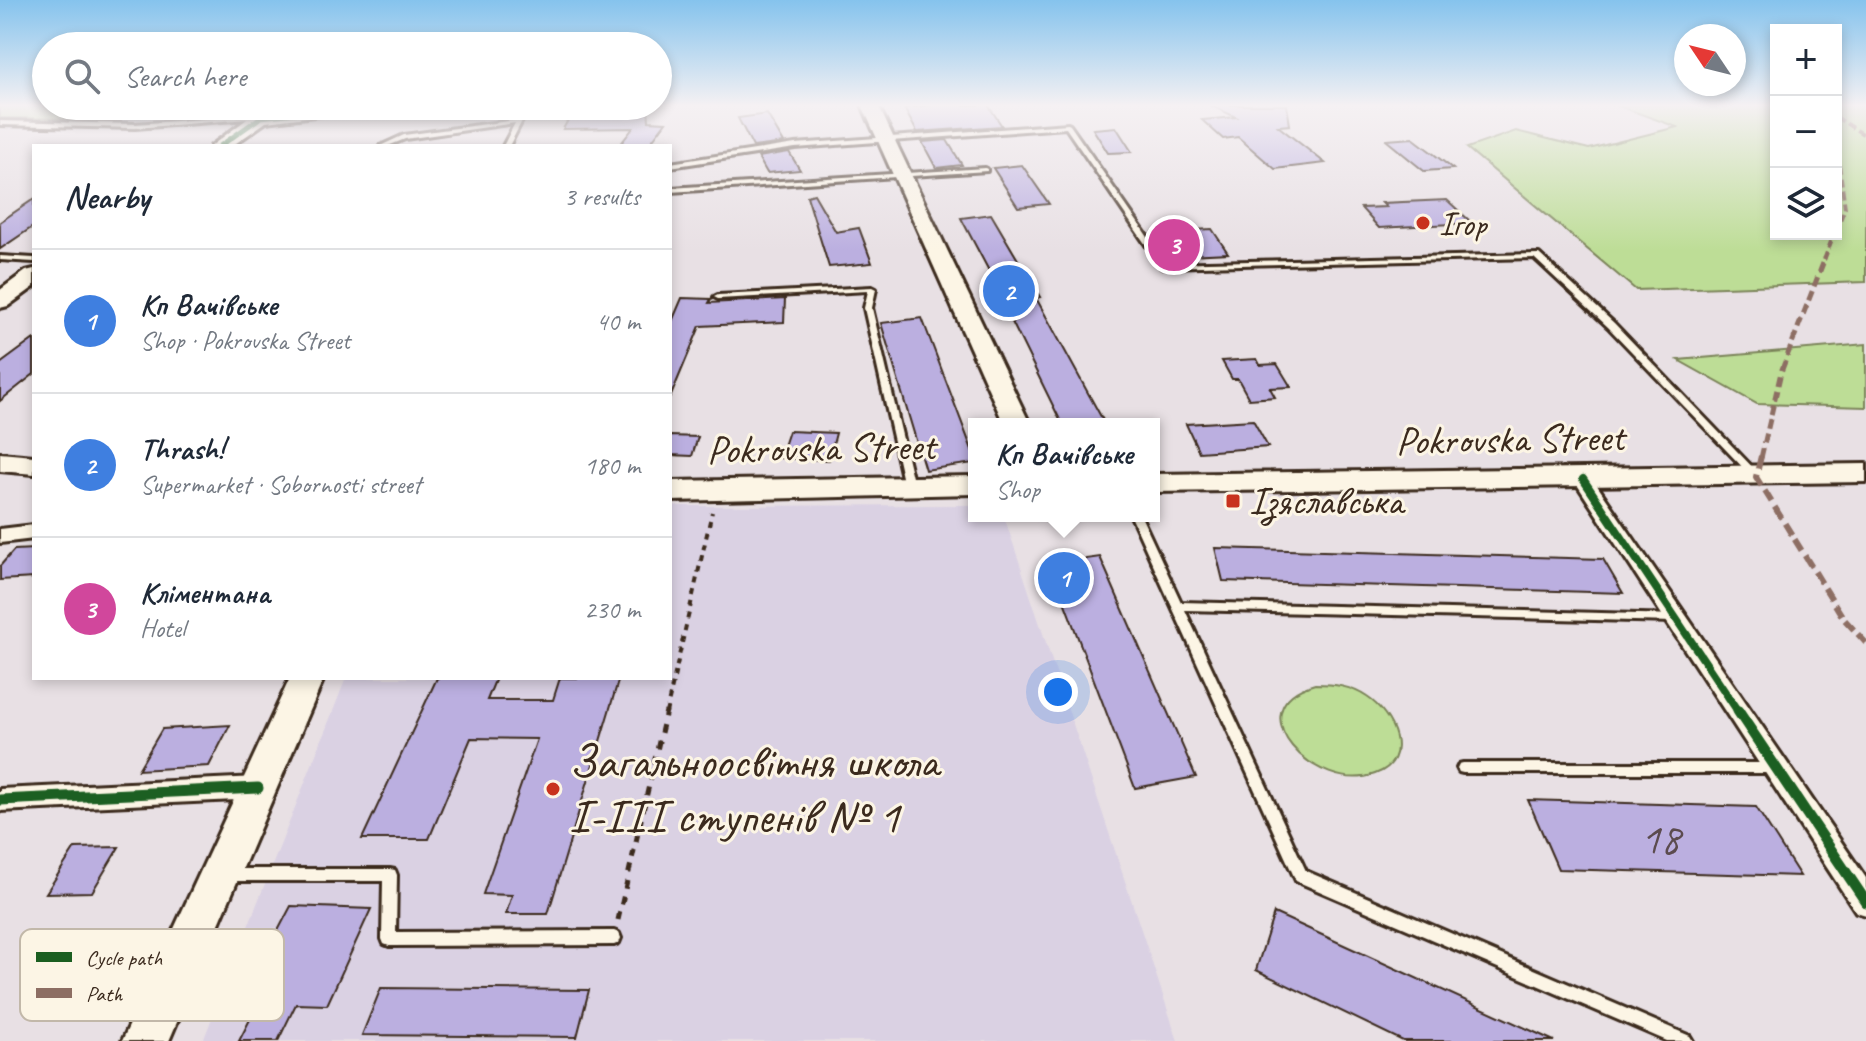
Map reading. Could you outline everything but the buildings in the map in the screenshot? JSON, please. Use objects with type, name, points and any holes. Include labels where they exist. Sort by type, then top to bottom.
[{"type":"main road","points":[[892,154],[1014,418]]},
{"type":"main road","points":[[0,301],[32,277]]},
{"type":"main road","points":[[0,462],[32,465]]},
{"type":"main road","name":"Pokrovska Street","points":[[1160,483],[1756,477],[1866,473]]},
{"type":"main road","name":"Pokrovska Street","points":[[672,491],[968,485]]},
{"type":"main road","points":[[195,929],[306,680]]},
{"type":"main road","points":[[145,1041],[154,1021]]},
{"type":"street","points":[[1583,479],[1866,902]]},
{"type":"street","points":[[0,536],[32,532]]},
{"type":"street","points":[[0,800],[258,788]]},
{"type":"lane","points":[[672,165],[745,154]]},
{"type":"lane","points":[[1087,154],[1164,265],[1536,256],[1611,325],[1756,477]]},
{"type":"lane","points":[[672,190],[985,170]]},
{"type":"lane","points":[[0,258],[32,260]]},
{"type":"lane","points":[[718,297],[872,289],[868,308],[909,486]]},
{"type":"lane","points":[[1139,522],[1301,876],[1685,1041]]},
{"type":"lane","points":[[1178,606],[1676,618]]},
{"type":"lane","points":[[1463,768],[1777,768]]},
{"type":"lane","points":[[219,875],[390,875],[389,939],[614,938]]},
{"type":"path","points":[[614,938],[717,490]]},
{"type":"shaded area","points":[[968,505],[968,522],[1006,522],[1178,1041],[203,1041],[211,1021],[284,1021],[284,929],[247,929],[345,680],[672,680],[672,506]]},
{"type":"green space","points":[[1474,154],[1770,154],[1770,240],[1842,240],[1842,154],[1866,154],[1866,282],[1636,290]]},
{"type":"green space","points":[[1866,344],[1866,407],[1757,404],[1678,360]]},
{"type":"green space","points":[[1315,684],[1355,690],[1385,714],[1392,725],[1397,748],[1387,767],[1375,774],[1352,777],[1329,773],[1309,762],[1292,746],[1282,729],[1281,711],[1291,696]]},
{"type":"marked path","points":[[1842,186],[1845,208],[1842,215]]},
{"type":"marked path","points":[[1832,240],[1781,372],[1756,477],[1844,619],[1866,643]]},
{"type":"cycle path","points":[[1583,479],[1866,902]]},
{"type":"cycle path","points":[[0,800],[258,788]]},
{"type":"place","name":"Ігор","points":[[1423,223]]},
{"type":"place","name":"Кліментана","points":[[1174,245]]},
{"type":"place","name":"Thrash!","points":[[1009,291]]},
{"type":"place","name":"Ізяславська","points":[[1233,501]]},
{"type":"place","name":"Кп Вачівське","points":[[1064,578]]},
{"type":"place","name":"Загальноосвітня школа І-ІІІ ступенів № 1","points":[[553,789]]}]
